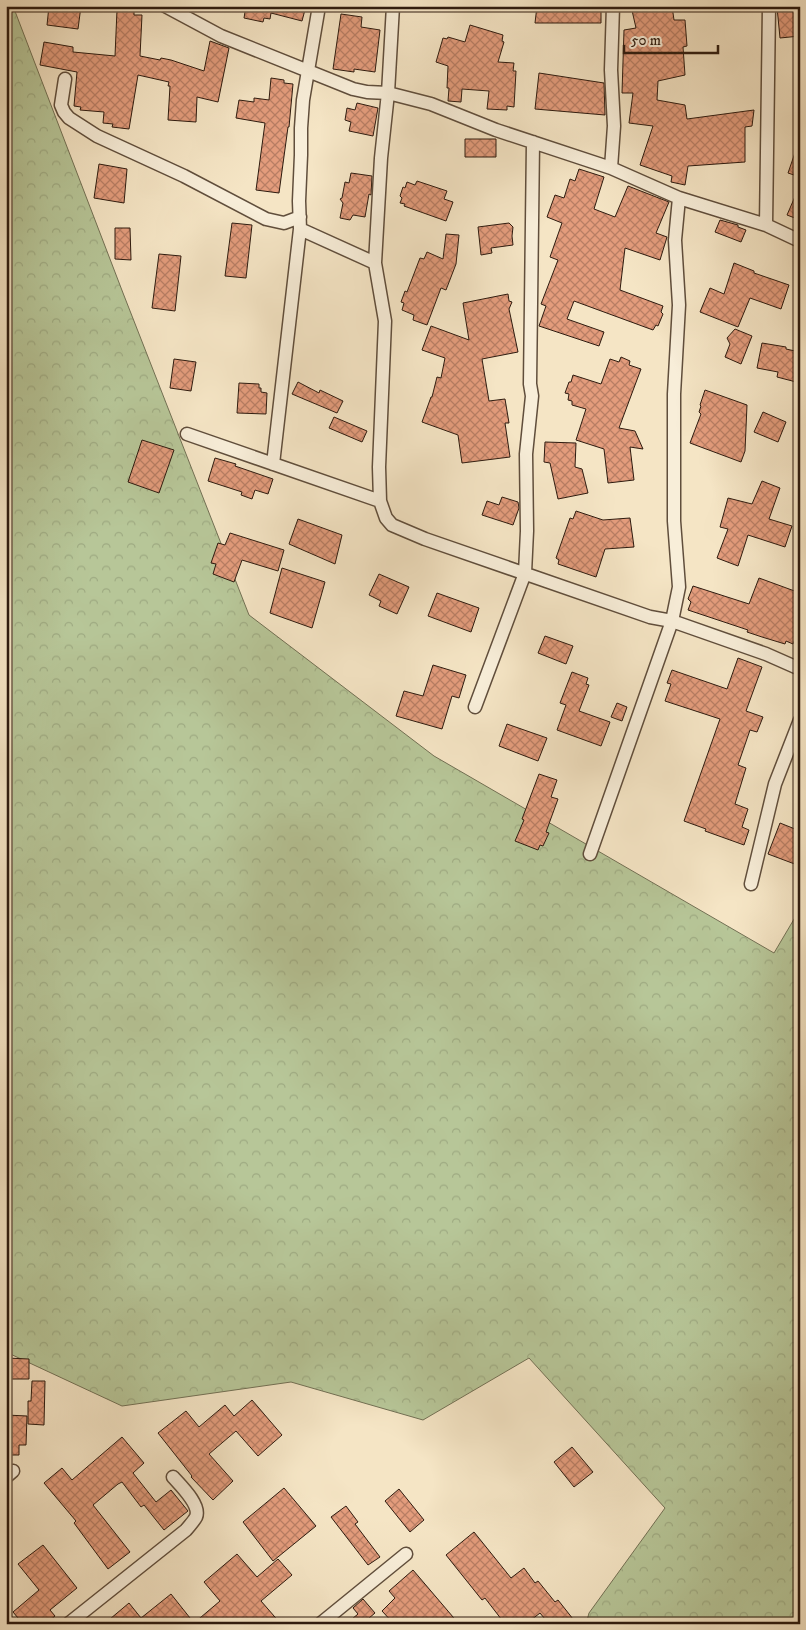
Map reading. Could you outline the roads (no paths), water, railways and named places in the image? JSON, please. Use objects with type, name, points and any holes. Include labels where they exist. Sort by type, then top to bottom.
[{"type":"street","points":[[164,6],[221,36],[353,89],[388,93],[430,104],[496,130],[611,168],[680,198],[766,225],[800,241]]},
{"type":"street","points":[[274,464],[300,223],[300,128],[319,6]]},
{"type":"street","points":[[393,6],[388,93],[381,158],[376,262],[385,321],[378,467],[380,501],[386,518],[392,525],[398,528],[525,574],[650,616],[672,621],[766,654],[800,670]]},
{"type":"street","points":[[611,168],[614,126],[611,70],[613,6]]},
{"type":"street","points":[[766,225],[769,6]]},
{"type":"street","points":[[65,79],[61,105],[64,112],[69,118],[97,136],[184,176],[266,219],[284,223],[300,223],[376,262]]},
{"type":"street","points":[[475,707],[525,574],[527,531],[526,454],[532,396],[530,384],[534,142]]},
{"type":"street","points":[[590,854],[672,621],[679,588],[674,521],[674,394],[679,305],[676,240],[680,198]]},
{"type":"street","points":[[186,434],[380,501]]},
{"type":"street","points":[[751,884],[775,784],[800,720]]},
{"type":"street","points":[[68,1624],[186,1530],[196,1517],[197,1508],[173,1477]]},
{"type":"street","points":[[320,1624],[406,1554]]}]
